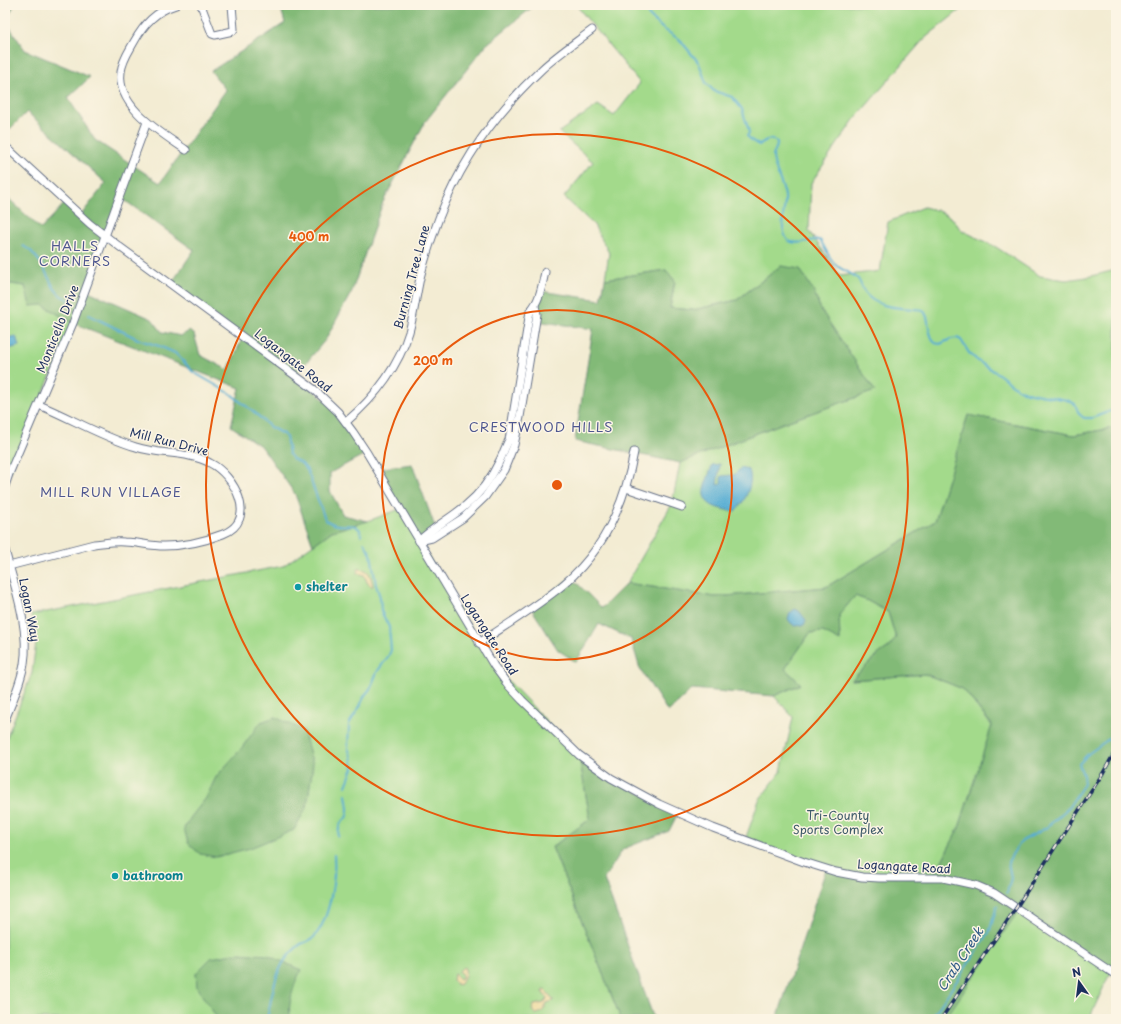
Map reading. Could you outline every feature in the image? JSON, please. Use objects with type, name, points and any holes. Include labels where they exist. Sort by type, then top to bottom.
[{"type":"street","points":[[176,5],[162,11],[148,20],[124,60],[121,69],[120,82],[125,96],[131,105],[147,122],[186,150]]},
{"type":"street","points":[[202,5],[213,35],[233,31],[232,5]]},
{"type":"street","name":"Burning Tree Lane","points":[[346,422],[378,390],[390,373],[400,354],[409,331],[421,276],[439,218],[455,183],[471,154],[494,121],[530,81],[565,50],[592,30]]},
{"type":"street","name":"Monticello Drive","points":[[5,486],[7,474],[39,405],[73,323],[104,235],[147,122]]},
{"type":"street","name":"Logangate Road","points":[[5,146],[90,224],[306,383],[338,412],[367,453],[494,666],[508,685],[579,755],[611,778],[659,804],[713,828],[804,862],[836,872],[862,877],[943,878],[980,886],[994,893],[1116,975]]},
{"type":"street","points":[[419,541],[432,538],[452,526],[474,508],[485,497],[498,479],[510,456],[512,441],[520,417],[537,314],[535,306],[545,272]]},
{"type":"street","name":"Mill Run Drive","points":[[9,566],[94,544],[108,542],[126,542],[163,546],[191,543],[225,533],[237,523],[241,512],[240,500],[234,486],[220,470],[209,462],[188,456],[155,452],[135,447],[100,433],[39,405]]},
{"type":"street","points":[[479,643],[550,596],[579,570],[594,552],[608,531],[620,507],[630,474],[634,452]]},
{"type":"street","points":[[626,488],[682,507]]},
{"type":"street","name":"Logan Way","points":[[5,550],[23,622],[26,646],[22,676],[5,720]]},
{"type":"green space","points":[[5,5],[14,5],[6,22],[25,50],[90,77],[68,98],[95,140],[160,183],[226,90],[211,71],[285,23],[280,5],[535,5],[486,45],[425,122],[383,202],[352,291],[326,339],[296,375],[338,412],[367,453],[330,473],[330,491],[343,515],[368,521],[332,531],[313,545],[295,494],[262,447],[231,426],[240,388],[73,323],[43,305],[30,306],[25,286],[5,283],[5,203],[9,199],[41,229],[66,202],[81,215],[106,183],[27,112],[5,134]],"holes":[[[120,197],[194,250],[171,284],[243,337],[228,370],[200,355],[194,334],[189,331],[181,336],[162,332],[152,319],[86,290]]]},
{"type":"green space","points":[[576,5],[966,5],[924,39],[853,121],[811,183],[809,231],[840,276],[880,271],[888,222],[924,207],[939,211],[952,218],[961,230],[996,247],[1040,276],[1066,280],[1116,270],[1116,425],[1113,428],[1074,435],[968,415],[935,521],[826,587],[715,597],[627,583],[672,504],[680,463],[783,423],[874,391],[821,310],[814,292],[781,266],[737,300],[693,310],[670,308],[675,281],[666,270],[605,279],[609,253],[594,225],[564,197],[593,162],[559,132],[598,105],[614,116],[640,83]]},
{"type":"green space","points":[[781,266],[800,269],[814,292],[821,310],[875,391],[783,423],[680,463],[575,441],[593,329],[536,321],[540,291],[601,300],[605,279],[666,270],[675,281],[670,308],[693,310],[737,300]]},
{"type":"green space","points":[[5,283],[25,286],[43,305],[73,323],[9,474],[5,474]]},
{"type":"green space","points":[[968,415],[1074,435],[1113,428],[1116,425],[1116,750],[1113,755],[1116,756],[1116,975],[1019,910],[945,1019],[777,1019],[826,869],[836,872],[933,878],[959,828],[992,725],[963,689],[925,674],[851,680],[880,653],[889,647],[896,638],[888,612],[855,596],[839,615],[840,641],[823,632],[810,633],[785,669],[801,684],[774,696],[692,689],[668,712],[640,669],[631,639],[599,624],[576,662],[558,650],[531,608],[571,577],[602,608],[627,583],[715,597],[826,587],[935,521]]},
{"type":"green space","points":[[412,464],[435,527],[419,541],[376,469]]},
{"type":"green space","points":[[400,509],[494,666],[579,755],[590,819],[552,847],[621,1019],[5,1019],[5,742],[32,673],[36,642],[31,615],[283,566],[332,531],[368,521]]},
{"type":"green space","name":"Tri-County Sports Complex","points":[[855,596],[888,612],[896,639],[852,680],[925,674],[963,689],[992,726],[959,828],[933,878],[862,877],[745,840],[759,800],[781,772],[793,717],[774,696],[801,684],[785,669],[810,633],[823,632],[840,640],[839,615]]},
{"type":"green space","points":[[275,717],[303,730],[313,764],[307,807],[294,830],[250,848],[216,857],[200,854],[188,843],[184,828],[206,798],[216,777],[240,750],[261,722]]},
{"type":"green space","points":[[579,755],[611,778],[678,813],[669,831],[623,849],[604,879],[654,1019],[621,1019],[552,847],[590,819]]},
{"type":"green space","points":[[1016,908],[1111,971],[1089,1019],[942,1019]]},
{"type":"green space","points":[[238,953],[268,955],[301,970],[290,1001],[291,1019],[218,1019],[197,988],[196,973],[211,958]]},
{"type":"sand","points":[[358,569],[365,570],[371,576],[373,586],[370,586],[364,575],[357,573]]},
{"type":"sand","points":[[464,967],[464,977],[459,985],[456,984],[453,980],[454,975],[455,974],[460,979],[462,978],[459,971]]},
{"type":"sand","points":[[544,990],[553,999],[553,1001],[547,1003],[542,1012],[535,1014],[532,1010],[534,1005],[544,1003],[547,998],[543,993]]},
{"type":"water","points":[[5,332],[7,338],[16,336],[19,346],[5,350]]},
{"type":"water","points":[[720,464],[717,485],[721,483],[721,476],[734,475],[741,468],[749,470],[750,481],[748,492],[736,511],[725,510],[709,504],[704,495],[704,489],[712,465]]},
{"type":"water","points":[[795,609],[799,611],[806,620],[804,625],[795,626],[788,619],[790,613]]},
{"type":"waterway","name":"Crab Creek","points":[[644,5],[649,16],[662,28],[680,40],[699,63],[706,83],[714,91],[732,97],[742,109],[749,133],[747,136],[759,145],[768,140],[777,142],[773,157],[785,196],[783,223],[784,235],[787,240],[796,243],[820,240],[834,263],[858,279],[865,293],[870,298],[892,307],[923,310],[926,314],[930,334],[935,343],[940,344],[957,338],[961,340],[969,353],[978,361],[1000,375],[1019,390],[1067,400],[1075,404],[1079,414],[1084,418],[1092,418],[1116,409]]},
{"type":"waterway","points":[[23,246],[30,250],[41,263],[54,288],[60,295],[70,301]]},
{"type":"waterway","points":[[89,315],[140,340],[175,353],[193,372],[231,394],[253,411],[270,427],[283,434],[286,437],[289,454],[293,459],[301,463],[307,470],[325,519],[336,525],[356,526],[360,530],[361,535]]},
{"type":"waterway","points":[[346,786],[353,768],[348,748],[349,724],[365,695],[370,689],[377,672],[391,650],[389,627],[381,611],[380,597],[376,585],[371,554],[364,542]]},
{"type":"waterway","name":"Crab Creek","points":[[1116,680],[1114,683],[1116,698]]},
{"type":"waterway","name":"Crab Creek","points":[[1007,893],[1011,878],[1008,862],[1013,853],[1022,841],[1046,828],[1068,808],[1084,784],[1083,775],[1079,764],[1088,754],[1110,738],[1116,727]]},
{"type":"waterway","points":[[338,837],[340,823],[346,818],[348,812],[346,795]]},
{"type":"waterway","points":[[269,1019],[268,1014],[280,969],[288,956],[298,946],[314,937],[324,920],[333,886],[334,855]]},
{"type":"waterway","name":"Crab Creek","points":[[931,1019],[989,933],[997,906]]},
{"type":"railway","points":[[941,1019],[1016,908],[1103,773],[1116,750]]},
{"type":"place","name":"shelter","points":[[298,587]]},
{"type":"place","name":"bathroom","points":[[115,876]]},
{"type":"district","name":"HALLS CORNERS","points":[[75,254]]},
{"type":"district","name":"CRESTWOOD HILLS","points":[[541,427]]},
{"type":"district","name":"MILL RUN VILLAGE","points":[[111,492]]}]
